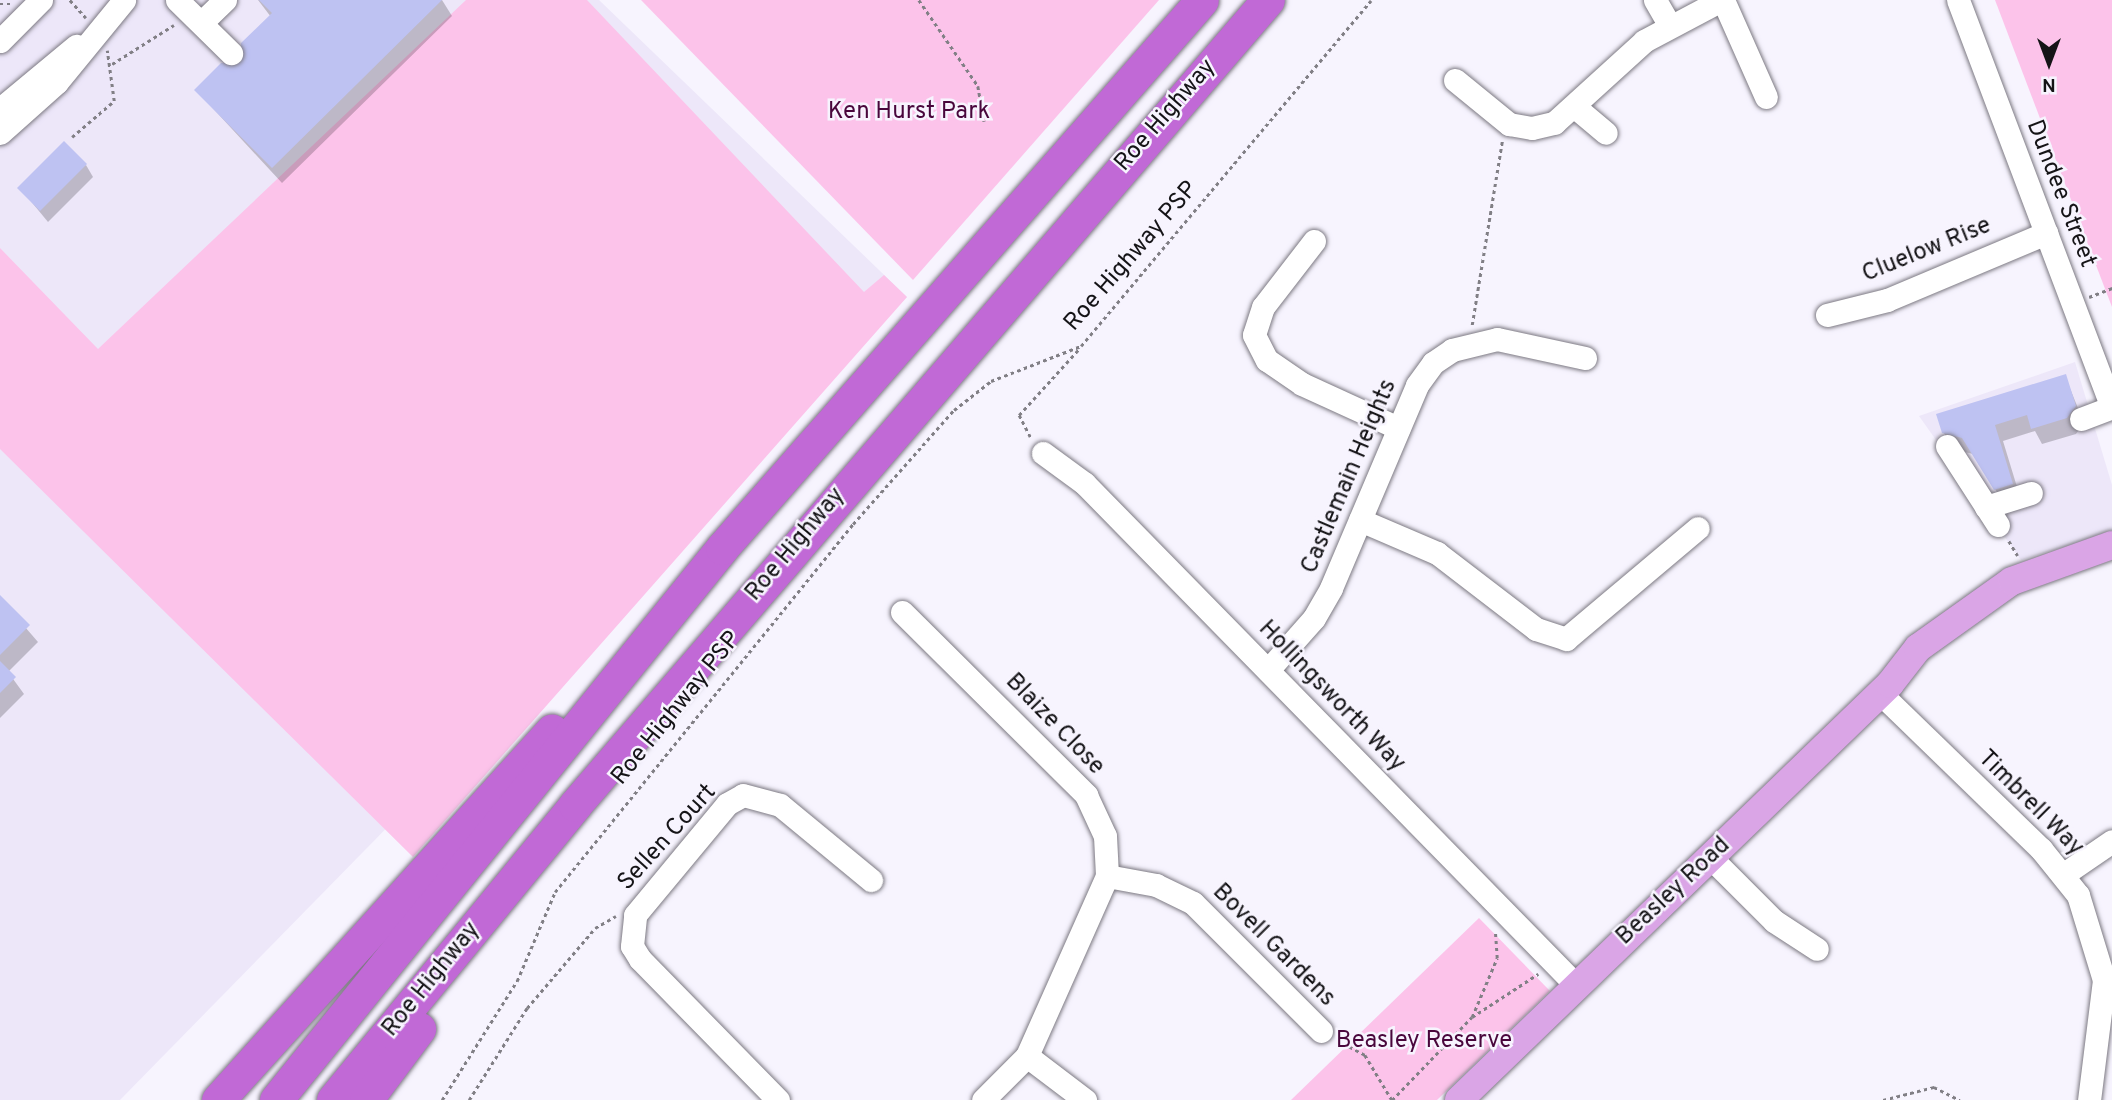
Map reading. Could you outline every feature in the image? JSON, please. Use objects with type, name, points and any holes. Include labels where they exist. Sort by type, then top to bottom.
[{"type":"highway","name":"Roe Highway","points":[[276,1100],[722,548],[1202,0]]},
{"type":"highway","name":"Roe Highway","points":[[333,1100],[575,805],[1269,0]]},
{"type":"highway","points":[[218,1100],[448,841],[722,548]]},
{"type":"highway","points":[[366,1100],[575,805]]},
{"type":"main road","name":"Beasley Road","points":[[1886,689],[1918,649],[1978,599],[2045,565],[2112,545]]},
{"type":"main road","name":"Beasley Road","points":[[1459,1100],[1886,689],[1987,609],[2038,581],[2112,558]]},
{"type":"street","points":[[0,41],[41,0]]},
{"type":"street","points":[[0,133],[57,82],[94,30],[97,0]]},
{"type":"street","points":[[0,109],[94,30],[124,0]]},
{"type":"street","points":[[225,0],[190,10],[231,53]]},
{"type":"street","points":[[1655,0],[1670,26]]},
{"type":"street","points":[[1455,80],[1509,124],[1532,128],[1554,123],[1575,107],[1615,64],[1670,26],[1722,0],[1766,97]]},
{"type":"street","name":"Dundee Street","points":[[1958,0],[2112,407]]},
{"type":"street","points":[[1575,107],[1606,133]]},
{"type":"street","name":"Cluelow Rise","points":[[1826,315],[1887,300],[2046,233]]},
{"type":"street","points":[[1314,241],[1263,307],[1254,335],[1267,360],[1302,384],[1398,428]]},
{"type":"street","name":"Castlemain Heights","points":[[1268,670],[1314,618],[1360,520],[1398,428],[1433,363],[1475,342],[1517,340],[1584,358]]},
{"type":"street","points":[[2081,419],[2112,407]]},
{"type":"street","points":[[1947,446],[1992,516],[2031,493]]},
{"type":"street","name":"Hollingsworth Way","points":[[1043,453],[1084,483],[1576,985]]},
{"type":"street","points":[[1360,520],[1437,553],[1536,629],[1566,639],[1698,527]]},
{"type":"street","name":"Blaize Close","points":[[901,612],[1086,795],[1105,836],[1107,876],[1027,1056]]},
{"type":"street","name":"Timbrell Way","points":[[1886,689],[2064,874],[2092,924],[2104,980],[2089,1100]]},
{"type":"street","name":"Sellen Court","points":[[778,1100],[640,959],[632,946],[635,915],[727,804],[743,795],[780,805],[871,880]]},
{"type":"street","points":[[2064,874],[2112,841]]},
{"type":"street","points":[[1711,858],[1774,921],[1817,949]]},
{"type":"street","name":"Bovell Gardens","points":[[1107,876],[1156,885],[1193,903],[1321,1031]]},
{"type":"street","points":[[983,1100],[1027,1056],[1085,1100]]},
{"type":"path","points":[[70,0],[94,30],[112,64],[114,101],[72,136]]},
{"type":"path","points":[[919,0],[978,86],[984,121]]},
{"type":"path","name":"Roe Highway PSP","points":[[442,1100],[517,981],[555,892],[853,524],[954,410],[990,381],[1081,346],[1371,0]]},
{"type":"path","points":[[112,64],[169,31],[190,10]]},
{"type":"path","points":[[1475,342],[1487,230],[1509,124]]},
{"type":"path","points":[[2073,304],[2112,288]]},
{"type":"path","points":[[1043,453],[1019,415],[1081,346]]},
{"type":"path","points":[[1992,516],[2022,562]]},
{"type":"path","points":[[1472,1017],[1497,958],[1495,923],[1502,910]]},
{"type":"path","points":[[469,1100],[527,1008],[595,928],[625,911],[635,915]]},
{"type":"path","points":[[1321,1031],[1365,1055],[1392,1100],[1472,1017],[1522,990],[1543,970]]},
{"type":"path","points":[[1883,1100],[1934,1087],[1959,1100]]},
{"type":"shaded area","points":[[0,0],[599,0],[907,297],[120,1100],[0,1100]]},
{"type":"shaded area","points":[[2075,362],[2112,485],[2112,532],[2021,560],[1919,416]]},
{"type":"green space","points":[[466,0],[587,0],[864,292],[884,275],[907,297],[413,857],[0,449],[0,248],[98,349]]},
{"type":"green space","name":"Ken Hurst Park","points":[[641,0],[1159,0],[913,280]]},
{"type":"green space","points":[[1995,0],[2112,0],[2112,307],[2094,260]]},
{"type":"green space","name":"Beasley Reserve","points":[[1479,918],[1550,991],[1437,1100],[1291,1100]]},
{"type":"building","points":[[259,0],[442,0],[272,168],[194,90],[221,63],[241,62],[241,43],[272,13]]},
{"type":"building","points":[[64,141],[87,164],[40,211],[17,188]]},
{"type":"building","points":[[2066,374],[2076,406],[2067,418],[2031,429],[2027,415],[1995,425],[2013,484],[1994,490],[1962,438],[1942,433],[1936,414]]},
{"type":"building","points":[[0,595],[30,625],[0,655]]},
{"type":"building","points":[[0,661],[16,677],[0,693]]}]
